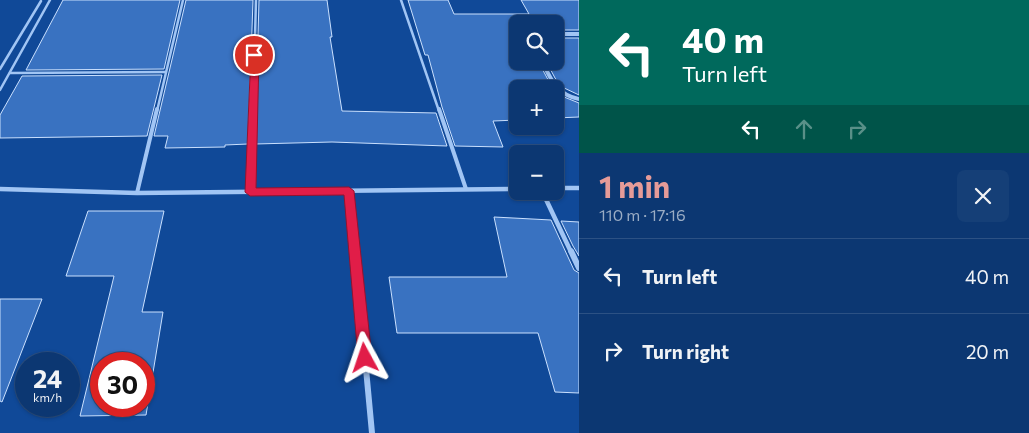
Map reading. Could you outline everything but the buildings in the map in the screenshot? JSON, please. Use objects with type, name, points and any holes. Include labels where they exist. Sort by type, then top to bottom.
[{"type":"street","points":[[564,34],[579,34]]},
{"type":"street","points":[[546,70],[557,91],[570,98],[579,99]]},
{"type":"street","points":[[564,188],[579,188]]},
{"type":"street","points":[[0,189],[137,193],[509,189]]},
{"type":"street","points":[[349,191],[372,433]]},
{"type":"street","points":[[546,200],[579,268]]},
{"type":"lane","points":[[0,90],[50,0]]},
{"type":"lane","points":[[137,193],[183,0]]},
{"type":"lane","points":[[250,192],[256,0]]},
{"type":"lane","points":[[401,0],[466,189]]},
{"type":"lane","points":[[0,69],[41,1]]},
{"type":"lane","points":[[10,73],[166,72]]},
{"type":"route","points":[[254,55],[250,192],[349,191],[365,358]]}]
